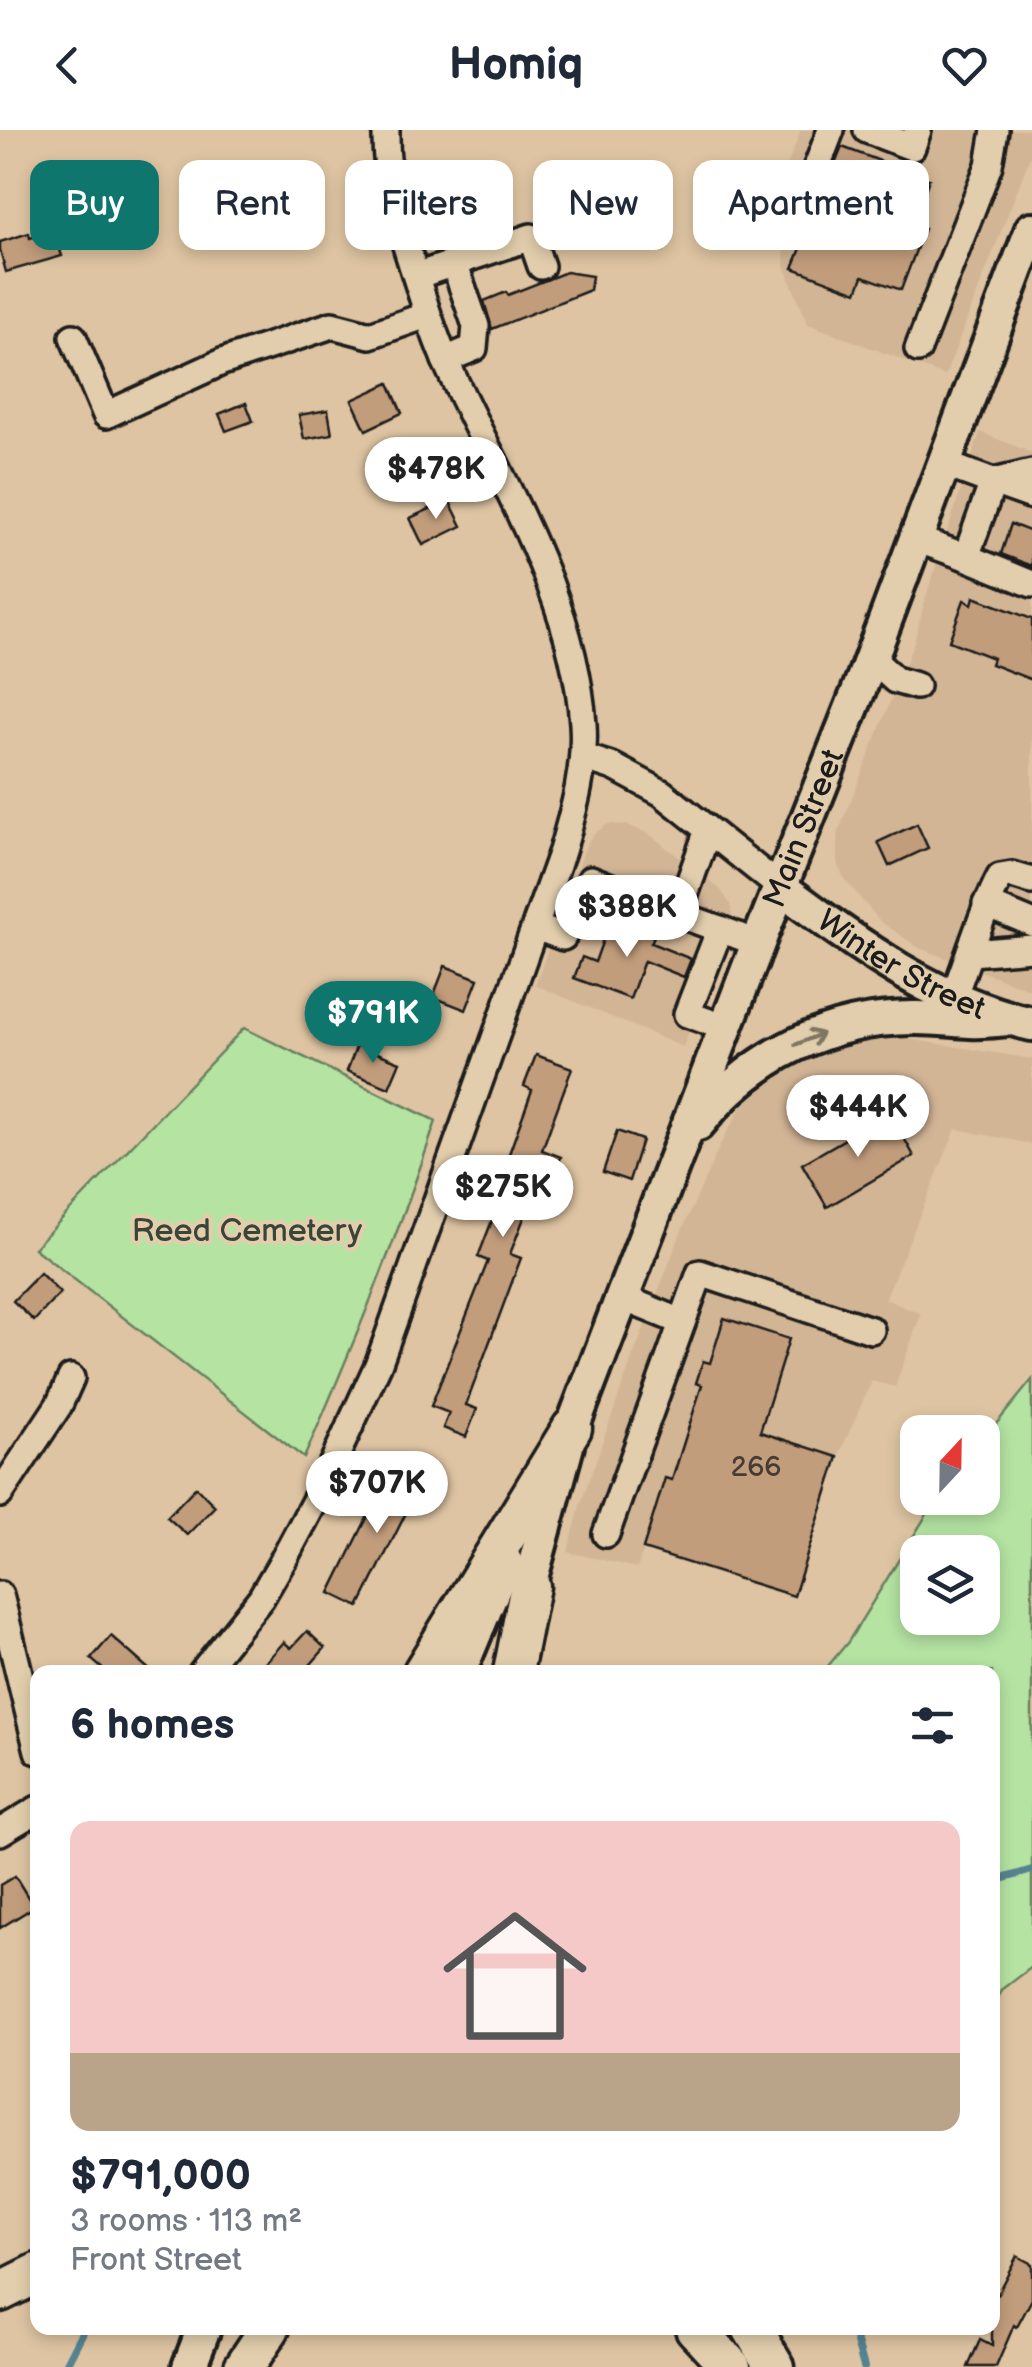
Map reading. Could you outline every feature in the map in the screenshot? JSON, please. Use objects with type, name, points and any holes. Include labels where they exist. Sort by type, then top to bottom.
[{"type":"highway","points":[[427,1665],[572,1428]]},
{"type":"highway","points":[[514,1665],[530,1586]]},
{"type":"highway","points":[[0,2292],[30,2277]]},
{"type":"highway","points":[[244,2367],[265,2335]]},
{"type":"highway","points":[[702,2335],[732,2367]]},
{"type":"highway","points":[[756,2335],[775,2367]]},
{"type":"main road","name":"Main Street","points":[[462,1665],[514,1542],[572,1428],[944,464],[1026,266],[1032,229]]},
{"type":"main road","name":"Winter Street","points":[[780,887],[913,980],[1020,1022]]},
{"type":"main road","points":[[682,1144],[715,1102],[748,1072],[816,1034],[855,1023],[913,1018],[1020,1022]]},
{"type":"main road","name":"Main Street","points":[[504,1665],[530,1586],[572,1428]]},
{"type":"main road","points":[[189,2367],[201,2335]]},
{"type":"main road","points":[[235,2367],[249,2335]]},
{"type":"street","points":[[208,1665],[261,1598],[286,1555],[378,1366],[536,926],[573,815],[583,757],[580,696],[563,624],[532,540],[427,315],[393,206],[386,130]]},
{"type":"street","points":[[819,160],[831,130]]},
{"type":"street","points":[[867,130],[912,147],[918,130]]},
{"type":"street","points":[[918,350],[989,165],[994,130]]},
{"type":"street","points":[[416,276],[531,237],[541,266]]},
{"type":"street","points":[[445,360],[474,348],[476,326],[454,263]]},
{"type":"street","points":[[73,337],[106,414],[222,362],[332,325],[370,335],[427,315]]},
{"type":"street","points":[[944,464],[1032,496]]},
{"type":"street","points":[[994,482],[1032,472]]},
{"type":"street","points":[[966,557],[994,482]]},
{"type":"street","points":[[916,538],[1032,584]]},
{"type":"street","points":[[871,658],[895,680],[916,686]]},
{"type":"street","name":"Winter Street","points":[[583,757],[644,781],[780,887]]},
{"type":"street","points":[[678,914],[708,830]]},
{"type":"street","points":[[953,997],[986,904],[1000,878],[1012,875],[1032,881]]},
{"type":"street","points":[[536,926],[563,937],[592,879],[758,943]]},
{"type":"street","points":[[986,904],[1032,923]]},
{"type":"street","points":[[720,930],[687,1014],[726,1028]]},
{"type":"street","points":[[972,952],[1032,948]]},
{"type":"street","points":[[606,1534],[700,1272],[871,1330]]},
{"type":"street","points":[[622,1298],[682,1322]]},
{"type":"street","points":[[0,1494],[59,1406],[71,1378]]},
{"type":"street","points":[[0,1594],[30,1718]]},
{"type":"street","points":[[0,1832],[30,1814]]},
{"type":"shaded area","points":[[801,130],[1032,130],[1032,152],[945,376],[808,324],[785,268],[784,250],[929,250],[929,160],[789,160]]},
{"type":"shaded area","points":[[980,432],[1032,453],[1032,990],[919,948],[880,921],[838,866],[838,833],[914,642]]},
{"type":"shaded area","points":[[608,824],[627,825],[649,834],[720,889],[731,905],[732,917],[683,1047],[535,985],[587,843]]},
{"type":"shaded area","points":[[896,1037],[1032,1059],[1032,1144],[956,1129],[885,1299],[921,1314],[895,1387],[872,1381],[838,1457],[794,1596],[644,1549],[637,1568],[568,1552],[581,1503],[680,1235],[741,1108],[764,1085],[823,1052],[858,1041]]},
{"type":"green space","name":"Reed Cemetery","points":[[244,1028],[436,1121],[374,1291],[304,1458],[34,1248]]},
{"type":"green space","points":[[1032,1380],[1032,1967],[1000,1994],[1000,1665],[829,1665],[848,1642],[900,1558],[900,1635],[1000,1635],[1000,1535],[914,1535],[926,1515],[1000,1515],[1000,1419]]},
{"type":"building","points":[[842,147],[877,160],[837,160]]},
{"type":"building","points":[[29,233],[30,250],[60,250],[62,256],[6,272],[0,242]]},
{"type":"building","points":[[800,250],[916,250],[901,290],[863,276],[857,292],[793,268]]},
{"type":"building","points":[[566,272],[592,276],[590,290],[492,329],[484,301]]},
{"type":"building","points":[[389,383],[402,413],[366,430],[352,400]]},
{"type":"building","points":[[246,403],[253,421],[226,431],[219,414]]},
{"type":"building","points":[[328,410],[332,434],[304,439],[299,415]]},
{"type":"building","points":[[449,500],[462,526],[423,545],[410,518]]},
{"type":"building","points":[[1011,524],[1032,532],[1032,566],[1001,554]]},
{"type":"building","points":[[974,597],[1032,619],[1032,680],[991,664],[993,658],[949,641],[964,600],[972,604]]},
{"type":"building","points":[[917,824],[928,848],[889,866],[878,842]]},
{"type":"building","points":[[610,920],[654,936],[651,943],[691,959],[684,977],[644,961],[630,999],[574,978],[582,957],[595,962]]},
{"type":"building","points":[[445,966],[478,979],[466,1010],[433,997]]},
{"type":"building","points":[[357,1045],[400,1062],[389,1088],[347,1071]]},
{"type":"building","points":[[536,1055],[572,1068],[542,1150],[561,1157],[551,1184],[539,1179],[510,1254],[521,1258],[466,1405],[477,1409],[466,1437],[443,1428],[449,1413],[431,1406],[488,1261],[478,1257],[493,1218],[487,1215],[532,1090],[524,1086]]},
{"type":"building","points":[[890,1113],[914,1156],[827,1207],[802,1164]]},
{"type":"building","points":[[617,1131],[642,1140],[629,1181],[603,1172]]},
{"type":"building","points":[[40,1273],[60,1293],[34,1321],[13,1301]]},
{"type":"building","points":[[724,1318],[789,1339],[760,1432],[838,1457],[794,1596],[643,1549],[665,1478],[672,1480],[702,1385],[696,1383],[703,1361],[710,1363]]},
{"type":"building","points":[[388,1469],[426,1481],[418,1505],[411,1503],[359,1607],[330,1593],[368,1516],[372,1518]]},
{"type":"building","points":[[196,1487],[215,1506],[187,1535],[167,1517]]},
{"type":"building","points":[[307,1631],[325,1648],[310,1665],[263,1665],[284,1642],[291,1648]]},
{"type":"building","points":[[111,1636],[144,1665],[98,1665],[91,1659]]},
{"type":"building","points":[[15,1876],[30,1900],[30,1909],[0,1928],[0,1885]]},
{"type":"building","points":[[1017,2256],[1032,2264],[1032,2299],[1017,2327],[1014,2325],[996,2367],[968,2367],[980,2340],[992,2346],[992,2335],[1000,2335],[1000,2289]]},
{"type":"waterway","points":[[1000,1880],[1032,1870]]},
{"type":"waterway","points":[[65,2367],[81,2335]]},
{"type":"waterway","points":[[855,2335],[864,2367]]}]
